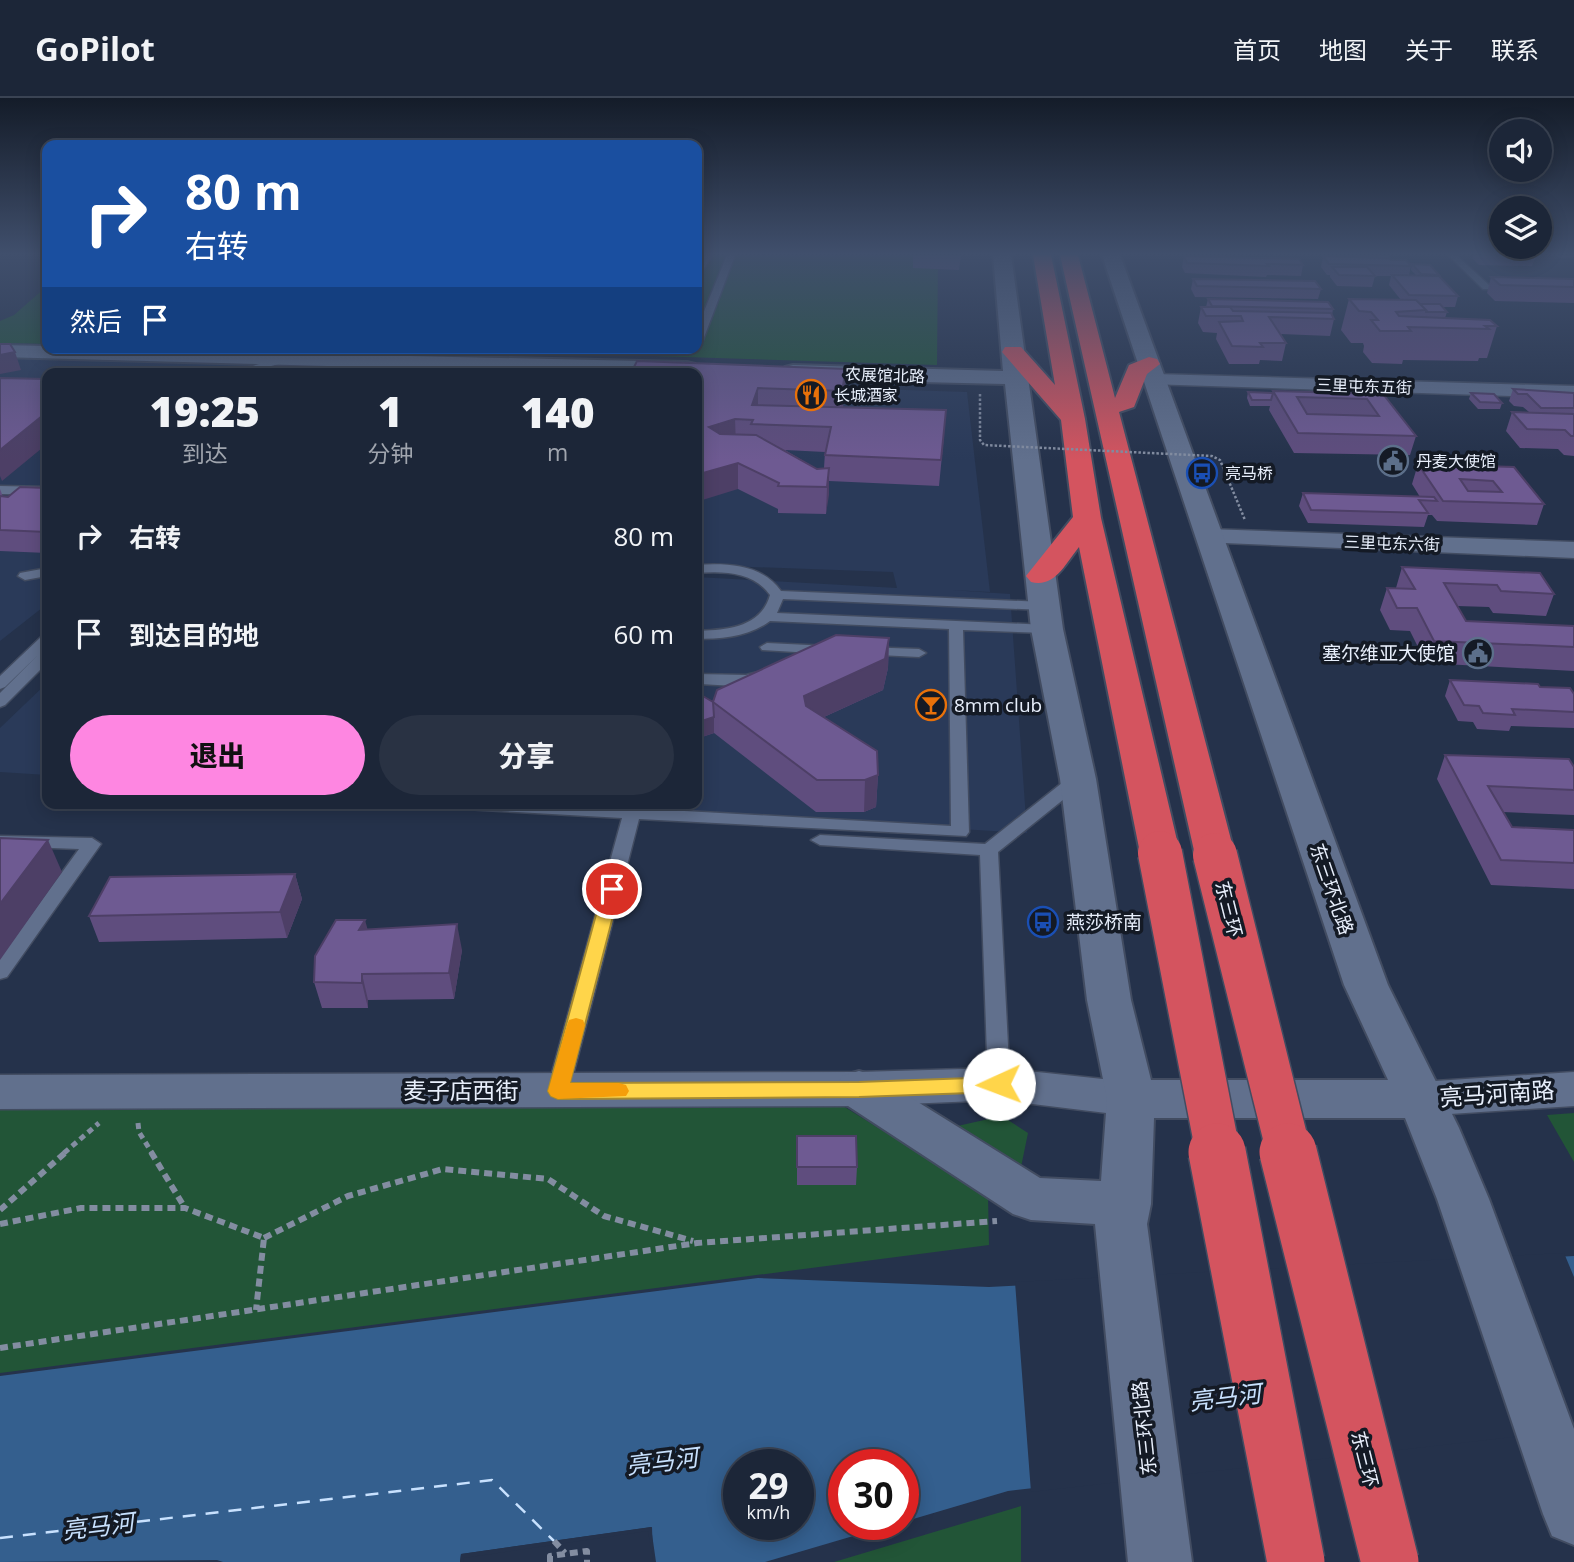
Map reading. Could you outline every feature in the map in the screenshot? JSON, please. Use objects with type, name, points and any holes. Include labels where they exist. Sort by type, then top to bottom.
[{"type":"highway","points":[[1055,323],[1073,419],[1087,518],[1160,853],[1296,1562]]},
{"type":"highway","name":"东三环","points":[[1086,323],[1390,1562]]},
{"type":"highway","points":[[1013,352],[1073,419]]},
{"type":"highway","points":[[1108,408],[1126,402],[1137,370],[1152,372]]},
{"type":"highway","points":[[1044,603],[1087,518]]},
{"type":"street","name":"东三环北路","points":[[1010,323],[1044,603],[1078,779],[1109,1000],[1131,1099],[1123,1214],[1159,1558]]},
{"type":"street","name":"东三环北路","points":[[1135,323],[1366,985],[1420,1099],[1463,1199],[1574,1514]]},
{"type":"street","points":[[0,351],[42,352]]},
{"type":"street","points":[[88,354],[234,359],[293,357],[343,366],[588,368]]},
{"type":"street","points":[[702,369],[710,369]]},
{"type":"street","name":"农展馆北路","points":[[766,371],[1015,378]]},
{"type":"street","name":"三里屯东五街","points":[[1152,372],[1574,392]]},
{"type":"street","name":"三里屯东六街","points":[[1209,537],[1574,550]]},
{"type":"street","name":"麦子店西街","points":[[0,1092],[859,1089],[999,1084],[1131,1099]]},
{"type":"street","points":[[859,1089],[1031,1199],[1123,1214]]},
{"type":"street","name":"亮马河南路","points":[[1420,1099],[1574,1089]]},
{"type":"street","points":[[1131,1099],[1420,1099]]},
{"type":"lane","points":[[0,490],[42,491]]},
{"type":"lane","points":[[702,569],[732,569],[753,575],[763,579],[777,595],[776,607],[769,617],[751,627],[717,635],[702,635]]},
{"type":"lane","points":[[25,576],[42,573]]},
{"type":"lane","points":[[777,595],[1044,603]]},
{"type":"lane","points":[[769,617],[956,625],[1044,603]]},
{"type":"lane","points":[[558,809],[960,832],[956,625]]},
{"type":"lane","points":[[702,678],[748,680],[775,668],[766,647],[751,627]]},
{"type":"lane","points":[[0,684],[42,644]]},
{"type":"lane","points":[[766,647],[919,653]]},
{"type":"lane","points":[[0,702],[42,660]]},
{"type":"lane","points":[[820,840],[989,849],[1078,779]]},
{"type":"lane","points":[[558,1091],[632,813]]},
{"type":"lane","points":[[0,841],[92,844],[0,972]]},
{"type":"lane","points":[[989,849],[999,1084]]},
{"type":"path","points":[[980,394],[980,440],[984,445],[1212,456],[1220,460],[1245,520]]},
{"type":"path","points":[[135,1092],[139,1132],[185,1208]]},
{"type":"path","points":[[0,1210],[135,1092]]},
{"type":"path","points":[[0,1224],[81,1208],[185,1208],[264,1238],[348,1196],[443,1169],[548,1179],[604,1216],[697,1242]]},
{"type":"path","points":[[0,1349],[697,1242],[1001,1220]]},
{"type":"path","points":[[256,1310],[264,1238]]},
{"type":"path","points":[[554,1541],[565,1553]]},
{"type":"path","points":[[550,1562],[550,1556],[587,1551],[587,1562]]},
{"type":"shaded area","points":[[0,356],[316,365],[313,368],[42,368],[42,608],[0,641]]},
{"type":"shaded area","points":[[702,383],[967,392],[990,592],[951,590],[1010,594],[1027,833],[628,809],[702,809],[702,577],[897,588],[893,572],[702,565]]},
{"type":"shaded area","points":[[42,688],[42,775],[0,772],[0,728]]},
{"type":"green space","points":[[0,323],[42,323],[42,344],[0,343]]},
{"type":"green space","points":[[702,323],[937,323],[937,365],[586,354],[702,354]]},
{"type":"green space","points":[[843,1106],[988,1196],[989,1245],[0,1373],[0,1107]]},
{"type":"green space","points":[[1574,1113],[1574,1162],[1547,1115]]},
{"type":"green space","points":[[1002,1116],[1028,1133],[1020,1172],[944,1129]]},
{"type":"green space","points":[[1021,1506],[1021,1562],[834,1562],[907,1540],[919,1540],[919,1537]]},
{"type":"water","name":"亮马河","points":[[1574,1256],[1574,1427],[1008,1491],[919,1517],[919,1449],[828,1449],[828,1540],[840,1540],[765,1562],[656,1562],[651,1527],[461,1554],[460,1562],[0,1562],[0,1376],[758,1278],[989,1287]]},
{"type":"pier","points":[[1564,1253],[1574,1277],[1574,1430],[1031,1492],[1015,1282]]},
{"type":"pier","points":[[652,1527],[653,1560],[648,1531],[464,1558],[463,1562],[460,1562],[461,1554]]},
{"type":"building","points":[[1220,323],[1273,323],[1286,343],[1260,343],[1263,347],[1232,346]]},
{"type":"building","points":[[1374,323],[1494,323],[1497,326],[1485,326],[1489,329],[1408,327],[1411,331],[1380,331]]},
{"type":"building","points":[[0,344],[10,344],[15,352],[0,355]]},
{"type":"building","points":[[637,361],[846,369],[842,391],[758,388],[752,405],[946,410],[941,460],[825,455],[831,427],[751,424],[753,420],[735,419],[709,427],[720,434],[756,435],[817,469],[829,468],[827,487],[778,486],[779,483],[738,463],[702,473],[702,368],[634,368]]},
{"type":"building","points":[[0,378],[42,379],[42,416],[0,450]]},
{"type":"building","points":[[1513,389],[1574,393],[1574,408],[1541,408],[1527,394],[1518,394]]},
{"type":"building","points":[[1273,391],[1383,394],[1416,436],[1298,433]],"holes":[[[1297,397],[1367,399],[1379,416],[1307,414]]]},
{"type":"building","points":[[1248,392],[1273,393],[1271,400],[1252,400]]},
{"type":"building","points":[[1471,393],[1494,394],[1502,403],[1480,402]]},
{"type":"building","points":[[1512,412],[1574,414],[1574,436],[1565,430],[1527,429]]},
{"type":"building","points":[[1418,464],[1514,467],[1544,504],[1443,501]],"holes":[[[1460,479],[1493,481],[1502,492],[1468,491]]]},
{"type":"building","points":[[20,487],[42,488],[42,532],[0,530],[0,496],[8,497]]},
{"type":"building","points":[[1303,493],[1434,497],[1437,501],[1419,500],[1428,513],[1311,510]]},
{"type":"building","points":[[1402,567],[1540,573],[1554,594],[1501,591],[1497,585],[1444,583],[1466,621],[1574,626],[1574,647],[1434,641],[1417,608],[1397,608],[1387,588],[1415,589]]},
{"type":"building","points":[[836,635],[889,638],[885,659],[804,696],[806,706],[877,751],[878,775],[865,780],[817,780],[713,702],[717,690]]},
{"type":"building","points":[[1450,680],[1570,688],[1574,694],[1574,712],[1512,709],[1515,715],[1483,713],[1479,706],[1464,705]]},
{"type":"building","points":[[702,696],[713,702],[714,717],[702,721]]},
{"type":"building","points":[[1445,755],[1569,759],[1574,767],[1574,790],[1488,786],[1512,827],[1574,830],[1574,863],[1501,860]]},
{"type":"building","points":[[0,838],[48,840],[0,904]]},
{"type":"building","points":[[295,874],[280,912],[89,916],[110,877]]},
{"type":"building","points":[[336,920],[365,920],[359,930],[457,924],[449,973],[362,974],[362,983],[314,982],[315,956]]},
{"type":"building","points":[[797,1136],[856,1136],[857,1167],[797,1167]]},
{"type":"ferry route","points":[[0,1538],[492,1480],[554,1541]]},
{"type":"slow traffic","points":[[576,1025],[558,1091],[619,1091]]},
{"type":"place","name":"长城酒家","points":[[811,395]]},
{"type":"place","name":"丹麦大使馆","points":[[1393,461]]},
{"type":"place","name":"亮马桥","points":[[1202,473]]},
{"type":"place","name":"塞尔维亚大使馆","points":[[1478,653]]},
{"type":"place","name":"8mm club","points":[[931,705]]},
{"type":"place","name":"燕莎桥南","points":[[1043,922]]},
{"type":"route","points":[[612,889],[558,1091],[859,1089],[999,1084]]}]
